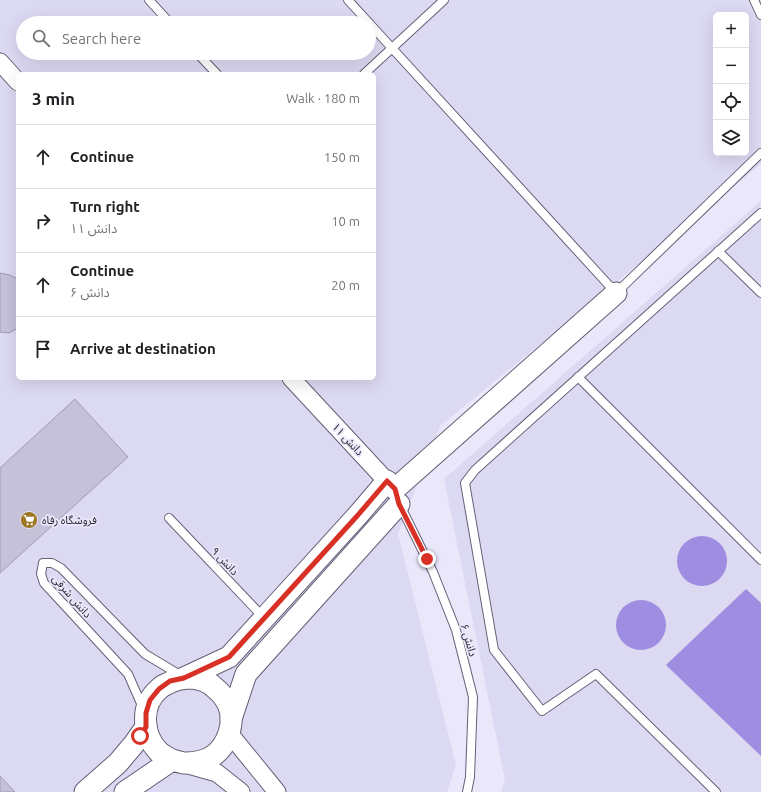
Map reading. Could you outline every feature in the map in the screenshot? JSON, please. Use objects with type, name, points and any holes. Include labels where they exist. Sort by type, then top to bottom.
[{"type":"street","points":[[0,62],[16,80]]},
{"type":"street","points":[[184,678],[229,657],[358,515],[394,491],[616,293]]},
{"type":"street","name":"دانش ۱۱","points":[[293,380],[394,491]]},
{"type":"street","points":[[125,792],[172,760],[185,763],[200,762],[213,756],[223,746],[246,674],[394,491]]},
{"type":"street","points":[[85,792],[118,763],[134,744],[146,720],[150,700],[159,689],[170,681],[184,678],[198,678],[211,684],[221,693],[228,705],[230,726],[277,792]]},
{"type":"street","points":[[146,720],[151,741],[160,752],[172,760],[217,773],[241,792]]},
{"type":"lane","points":[[149,0],[164,16]]},
{"type":"lane","points":[[348,0],[363,16]]},
{"type":"lane","points":[[366,72],[444,0]]},
{"type":"lane","points":[[754,0],[761,15]]},
{"type":"lane","points":[[376,31],[616,293],[761,153]]},
{"type":"lane","points":[[204,60],[215,72]]},
{"type":"lane","points":[[716,792],[596,674],[542,711],[494,650],[465,483],[475,470],[761,213]]},
{"type":"lane","points":[[718,252],[761,293]]},
{"type":"lane","points":[[578,377],[761,560]]},
{"type":"lane","name":"دانش ۶","points":[[394,491],[433,572],[456,630],[473,697],[470,778],[467,792]]},
{"type":"lane","name":"دانش ۹","points":[[169,518],[264,618]]},
{"type":"lane","name":"دانش شرقی","points":[[146,720],[128,674],[44,583],[41,574],[43,563],[52,563],[61,568],[145,654],[184,678]]},
{"type":"shaded area","points":[[0,0],[761,0],[761,164],[440,426],[398,534],[456,765],[447,792],[0,792]]},
{"type":"shaded area","points":[[761,201],[761,792],[501,792],[505,780],[444,479]]},
{"type":"shaded area","points":[[697,536],[707,536],[720,543],[727,556],[727,566],[720,579],[707,586],[697,586],[688,582],[681,575],[677,566],[677,556],[681,547],[688,540]]},
{"type":"shaded area","points":[[746,589],[761,603],[761,756],[666,665]]},
{"type":"shaded area","points":[[636,600],[646,600],[659,607],[666,620],[666,630],[659,643],[646,650],[636,650],[627,646],[620,639],[616,630],[616,620],[620,611],[627,604]]},
{"type":"building","points":[[0,273],[16,278],[16,329],[9,333],[0,332]]},
{"type":"building","name":"فروشگاه رفاه","points":[[75,399],[128,457],[0,573],[0,468]]},
{"type":"building","points":[[0,776],[15,792],[0,792]]},
{"type":"place","name":"فروشگاه رفاه","points":[[29,520]]},
{"type":"route","points":[[140,736],[146,727],[146,713],[150,700],[159,689],[170,681],[184,678],[229,657],[387,481],[395,489],[399,504],[427,559]]}]
